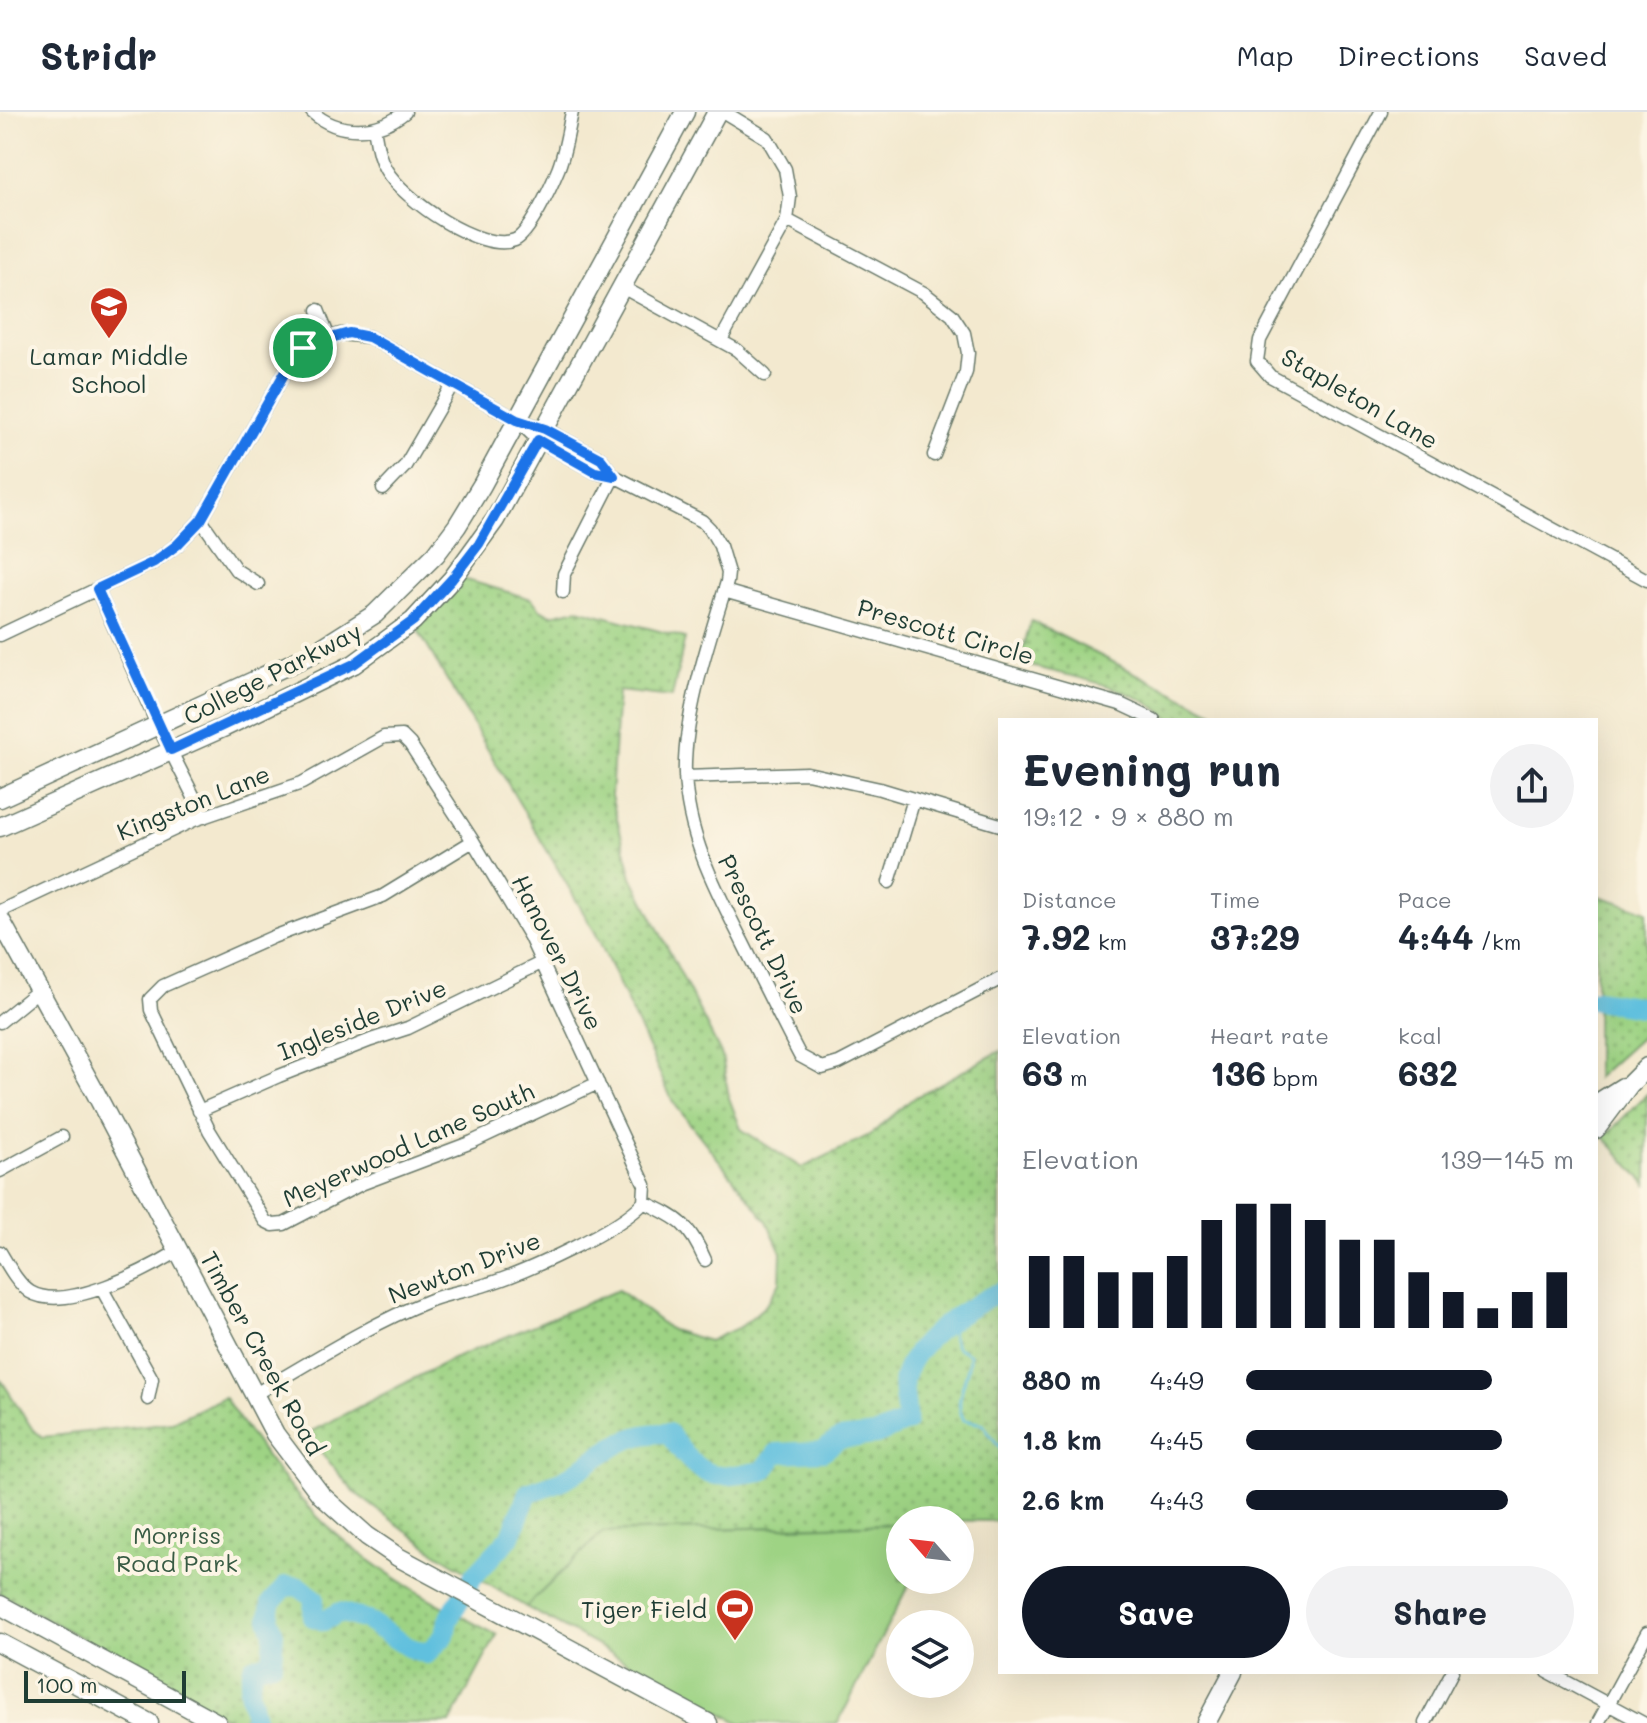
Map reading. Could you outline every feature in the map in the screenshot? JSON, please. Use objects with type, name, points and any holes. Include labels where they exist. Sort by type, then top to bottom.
[{"type":"main road","name":"College Parkway","points":[[0,798],[312,654],[375,614],[418,574],[457,526],[685,112]]},
{"type":"main road","name":"College Parkway","points":[[0,827],[354,664],[413,621],[479,544],[717,112]]},
{"type":"main road","name":"Timber Creek Road","points":[[0,919],[275,1434],[321,1495],[386,1550],[708,1723]]},
{"type":"main road","points":[[1598,1126],[1629,1085],[1647,1067]]},
{"type":"main road","points":[[1598,1102],[1611,1092],[1629,1085]]},
{"type":"main road","points":[[0,1605],[210,1719]]},
{"type":"main road","points":[[0,1643],[149,1723]]},
{"type":"main road","points":[[1206,1723],[1232,1674]]},
{"type":"street","points":[[312,112],[343,128],[374,128],[390,123],[405,112]]},
{"type":"street","points":[[374,128],[386,171],[409,197],[466,232],[487,242],[501,243],[518,239],[558,171],[572,112]]},
{"type":"street","points":[[721,340],[787,220],[790,197],[787,176],[774,149],[759,132],[724,112]]},
{"type":"street","name":"Stapleton Lane","points":[[1381,112],[1260,340],[1257,361],[1270,376],[1647,580]]},
{"type":"street","points":[[787,220],[924,293],[952,315],[964,333],[968,353],[966,372],[934,455]]},
{"type":"street","points":[[622,287],[721,340],[765,375]]},
{"type":"street","points":[[0,635],[154,562],[177,545],[201,520],[289,362],[303,348],[329,338],[318,310]]},
{"type":"street","name":"Prescott Drive","points":[[329,338],[349,333],[369,337],[517,420],[595,472],[614,476],[689,512],[710,529],[720,546],[728,573],[694,699],[685,753],[685,777],[694,829],[708,875],[800,1056],[822,1068],[833,1065],[998,980]]},
{"type":"street","points":[[383,489],[405,466],[452,385]]},
{"type":"street","points":[[563,592],[564,574],[614,476]]},
{"type":"street","points":[[201,520],[236,570],[258,584]]},
{"type":"street","points":[[97,589],[158,726],[204,817]]},
{"type":"street","name":"Prescott Circle","points":[[724,591],[1120,704],[1150,718]]},
{"type":"street","name":"Kingston Lane","points":[[0,911],[204,817],[302,783],[384,737],[402,736]]},
{"type":"street","name":"Hanover Drive","points":[[402,736],[473,841],[530,937],[645,1185],[644,1202]]},
{"type":"street","points":[[685,777],[807,773],[914,799],[998,824]]},
{"type":"street","points":[[889,882],[914,799]]},
{"type":"street","points":[[199,1111],[151,1010],[150,999],[163,986],[273,937],[383,896],[473,841]]},
{"type":"street","name":"Ingleside Drive","points":[[199,1111],[318,1061],[408,1028],[541,963]]},
{"type":"street","points":[[0,1022],[39,990]]},
{"type":"street","name":"Meyerwood Lane South","points":[[199,1111],[265,1221],[273,1225],[284,1224],[361,1184],[472,1142],[598,1083]]},
{"type":"street","points":[[0,1171],[62,1137]]},
{"type":"street","points":[[644,1202],[688,1227],[705,1260]]},
{"type":"street","name":"Newton Drive","points":[[255,1394],[394,1316],[533,1266],[625,1219],[644,1202]]},
{"type":"street","points":[[0,1252],[26,1290],[39,1296],[102,1289],[147,1270],[178,1251]]},
{"type":"street","points":[[102,1289],[152,1379],[148,1399]]},
{"type":"street","points":[[1598,1723],[1647,1633]]},
{"type":"street","points":[[1425,1723],[1451,1674]]},
{"type":"street","points":[[1552,1674],[1643,1723]]},
{"type":"green space","points":[[463,579],[532,599],[540,609],[551,615],[578,609],[685,638],[672,697],[618,691],[611,796],[632,877],[722,1056],[729,1098],[741,1129],[802,1168],[870,1135],[912,1099],[998,1052],[998,1521],[974,1521],[974,1506],[886,1506],[886,1524],[603,1532],[526,1607],[435,1552],[354,1492],[306,1434],[450,1360],[618,1290],[671,1330],[709,1341],[742,1326],[766,1305],[780,1282],[781,1252],[767,1221],[673,1102],[596,934],[416,627],[445,603]]},
{"type":"green space","points":[[1031,621],[1225,718],[1168,718],[1156,708],[1119,690],[1019,663]]},
{"type":"green space","points":[[1598,896],[1647,911],[1647,1032],[1598,1076]]},
{"type":"green space","points":[[1647,1094],[1647,1185],[1604,1137]]},
{"type":"green space","name":"Morriss Road Park","points":[[0,1378],[33,1430],[43,1437],[172,1422],[224,1397],[285,1481],[312,1512],[346,1543],[387,1573],[497,1635],[450,1723],[235,1723],[0,1593]]},
{"type":"green space","name":"Tiger Field","points":[[886,1524],[886,1594],[904,1594],[896,1610],[886,1610],[886,1629],[838,1723],[740,1723],[526,1607],[603,1532]]},
{"type":"waterway","points":[[1598,1000],[1647,1008]]},
{"type":"waterway","points":[[252,1723],[255,1717],[249,1690],[253,1667],[272,1662],[274,1633],[269,1619],[271,1603],[286,1586],[299,1587],[314,1598],[313,1617],[324,1621],[340,1612],[366,1620],[408,1647],[427,1654],[445,1635],[448,1620],[473,1577],[511,1536],[528,1493],[565,1479],[628,1440],[653,1433],[668,1433],[698,1468],[717,1475],[763,1471],[777,1453],[823,1451],[839,1439],[876,1435],[906,1422],[904,1378],[919,1350],[943,1326],[998,1293]]},
{"type":"waterway","points":[[948,1321],[956,1347],[969,1354],[960,1396],[964,1420],[983,1424],[998,1445]]},
{"type":"place","name":"Lamar Middle School","points":[[109,340]]},
{"type":"place","name":"Tiger Field","points":[[735,1642]]},
{"type":"route","points":[[341,334],[369,337],[517,420],[545,429],[601,459],[614,476],[595,472],[538,440],[479,544],[413,621],[354,664],[171,750],[97,589],[154,562],[177,545],[201,520],[289,362],[303,348],[341,334]]}]
